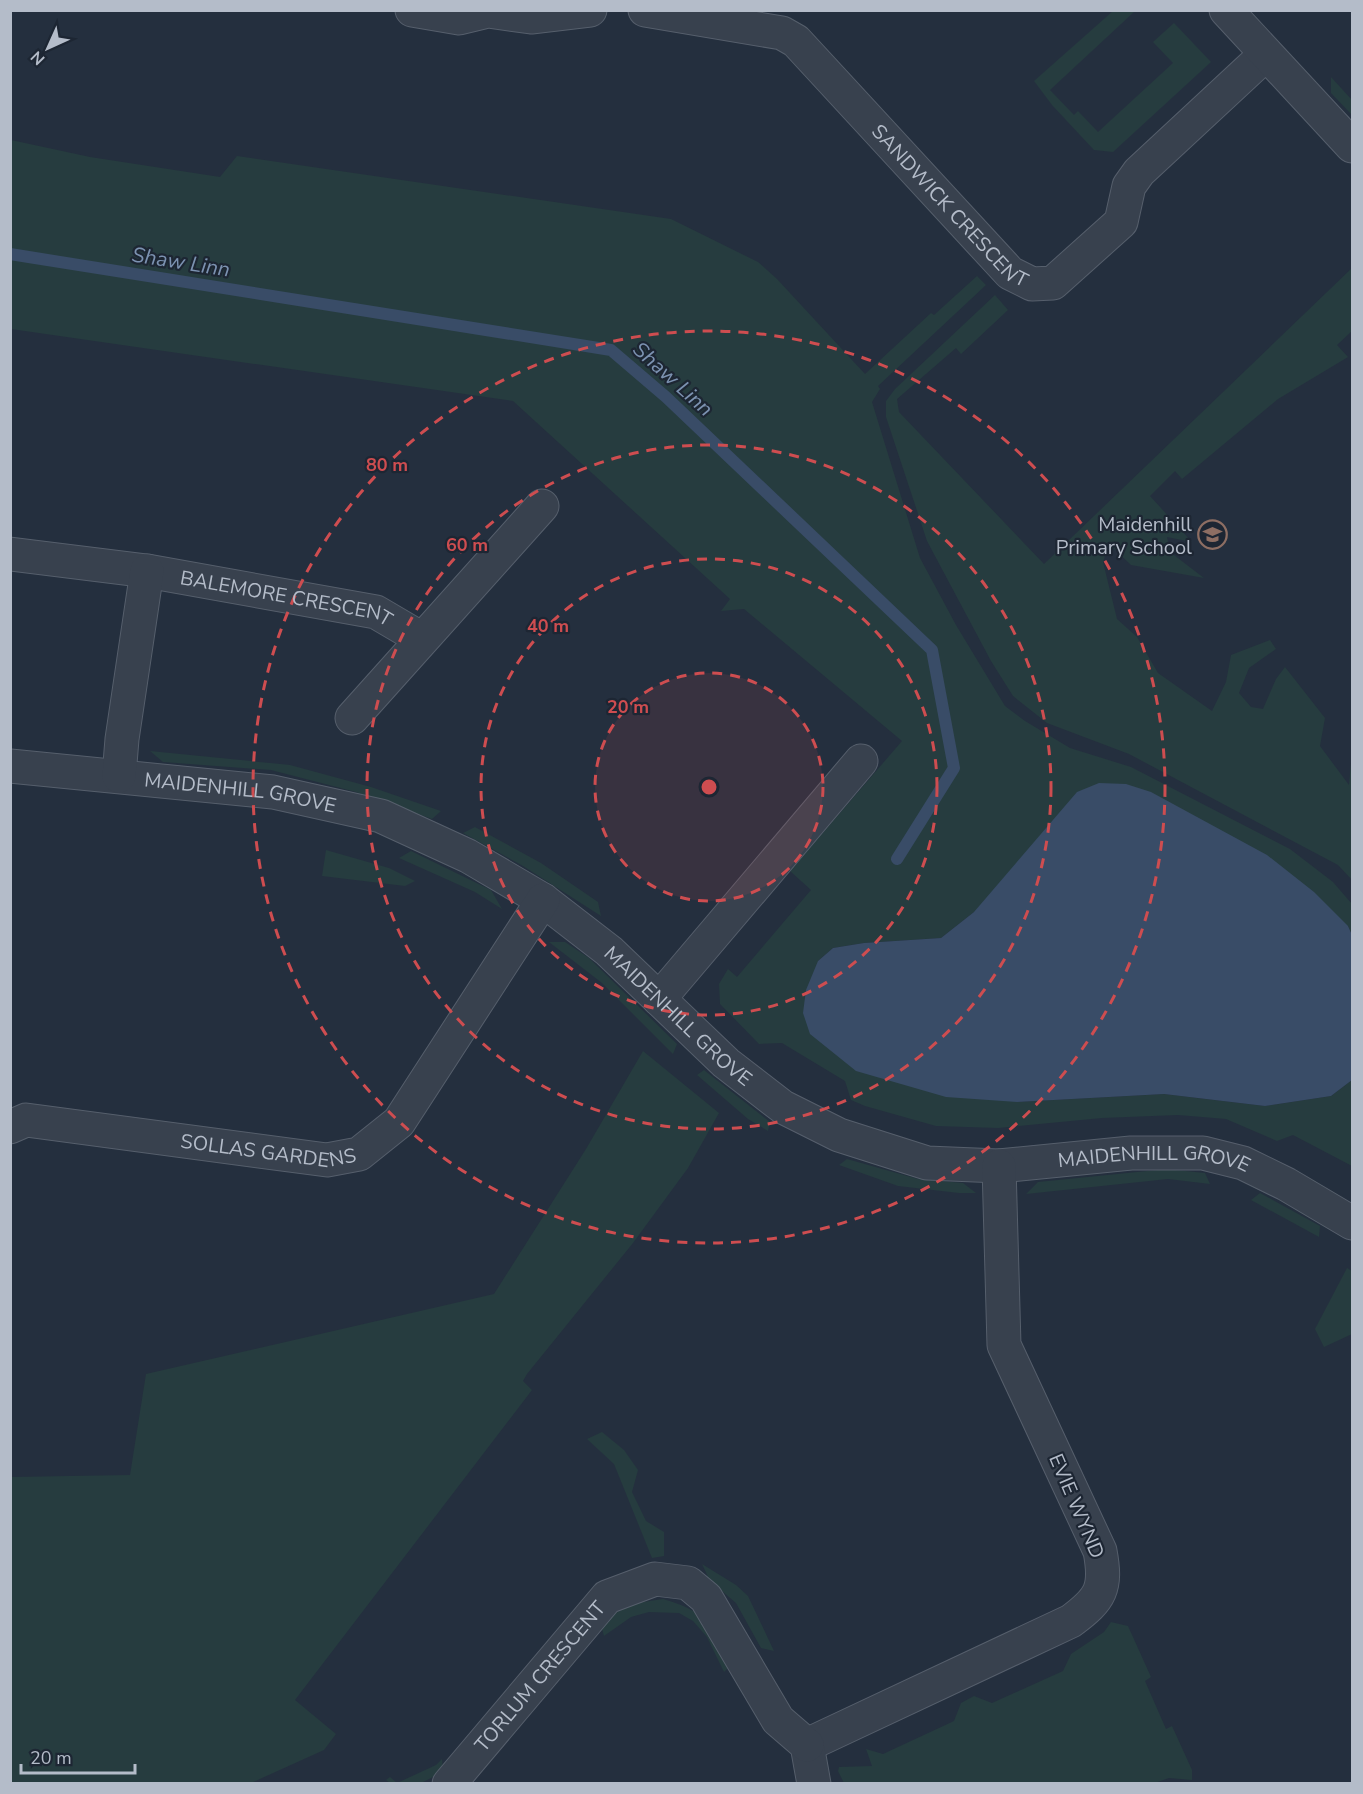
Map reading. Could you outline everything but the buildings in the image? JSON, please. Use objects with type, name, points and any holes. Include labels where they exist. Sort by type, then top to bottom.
[{"type":"street","points":[[412,10],[459,18],[488,11],[531,17],[590,10]]},
{"type":"street","name":"SANDWICK CRESCENT","points":[[645,10],[782,33],[796,41],[1010,273],[1032,284],[1053,283],[1111,232],[1121,222],[1128,186],[1139,172],[1266,54]]},
{"type":"street","points":[[1226,10],[1353,146]]},
{"type":"street","name":"BALEMORE CRESCENT","points":[[352,718],[542,506]]},
{"type":"street","name":"BALEMORE CRESCENT","points":[[10,554],[147,571],[376,612],[422,639]]},
{"type":"street","points":[[119,776],[122,739],[147,571]]},
{"type":"street","points":[[659,999],[861,761]]},
{"type":"street","name":"MAIDENHILL GROVE","points":[[10,766],[273,792],[381,816],[468,856],[543,900],[609,951],[726,1063],[783,1107],[839,1135],[927,1162],[999,1166],[1131,1153],[1203,1153],[1243,1163],[1286,1184],[1353,1223]]},
{"type":"street","name":"SOLLAS GARDENS","points":[[10,1127],[26,1120],[327,1160],[358,1154],[399,1122],[543,900]]},
{"type":"street","name":"EVIE WYND","points":[[807,1745],[1071,1621],[1088,1608],[1100,1592],[1104,1572],[1100,1551],[1004,1345],[999,1166]]},
{"type":"street","name":"TORLUM CRESCENT","points":[[449,1784],[607,1597],[655,1579],[688,1583],[706,1598],[778,1720],[807,1745]]},
{"type":"street","points":[[807,1745],[814,1784]]},
{"type":"green space","points":[[1113,11],[1135,11],[1050,90],[1074,115],[1078,111],[1098,132],[1173,63],[1153,42],[1174,23],[1211,62],[1113,152],[1094,150],[1052,105],[1034,81]]},
{"type":"green space","points":[[1331,77],[1352,100],[1352,115],[1331,93]]},
{"type":"green space","points":[[11,140],[90,157],[220,177],[237,156],[671,219],[758,262],[777,279],[865,374],[931,313],[934,315],[977,276],[986,285],[878,386],[880,389],[872,402],[920,558],[956,625],[1005,706],[1070,748],[1131,767],[1290,849],[1333,882],[1352,904],[1352,935],[1348,926],[974,912],[941,938],[864,943],[833,948],[818,961],[1017,1102],[1164,1094],[1265,1106],[1331,1096],[1352,1080],[1352,1166],[1293,1135],[1277,1141],[1226,1119],[1178,1115],[1102,1118],[998,1128],[936,1126],[851,1100],[845,1081],[782,1043],[759,1044],[720,1004],[719,984],[728,969],[737,977],[811,890],[790,871],[902,741],[744,609],[721,611],[730,599],[513,401],[11,329]]},
{"type":"green space","points":[[1352,268],[1352,331],[1337,345],[1348,357],[1278,399],[1182,479],[1175,471],[1150,496],[1192,542],[1167,537],[1170,552],[1204,578],[1131,565],[1109,544],[1103,562],[1117,619],[1137,637],[1158,673],[1212,711],[1226,682],[1231,655],[1270,640],[1276,649],[1249,668],[1239,693],[1251,707],[1263,709],[1276,679],[1285,667],[1325,718],[1320,746],[1349,785],[1352,752],[1352,880],[1338,865],[1129,754],[1047,723],[1013,696],[991,661],[927,541],[886,417],[886,401],[895,389],[995,295],[1008,310],[961,354],[956,348],[897,399],[899,412],[1044,564]]},
{"type":"green space","points":[[150,751],[290,765],[371,787],[441,811],[432,819],[356,792],[271,770],[163,762]]},
{"type":"green space","points":[[475,827],[541,863],[598,902],[601,916],[523,866],[463,833]]},
{"type":"green space","points":[[326,850],[389,868],[415,881],[405,886],[322,876]]},
{"type":"green space","points":[[411,851],[491,890],[502,909],[475,892],[399,858]]},
{"type":"green space","points":[[549,942],[565,942],[589,958],[677,1044],[673,1054],[602,983]]},
{"type":"green space","points":[[643,1051],[719,1113],[688,1168],[633,1243],[527,1374],[523,1381],[532,1390],[295,1700],[336,1734],[324,1750],[251,1783],[11,1783],[11,1477],[130,1475],[146,1374],[494,1294],[586,1149]]},
{"type":"green space","points":[[704,1070],[770,1122],[768,1131],[748,1119],[697,1075]]},
{"type":"green space","points":[[847,1159],[918,1179],[963,1183],[976,1193],[898,1186],[839,1165]]},
{"type":"green space","points":[[1167,1169],[1205,1173],[1210,1184],[1168,1179],[1026,1194],[1038,1182]]},
{"type":"green space","points":[[1260,1193],[1320,1226],[1319,1237],[1251,1200]]},
{"type":"green space","points":[[1347,1268],[1352,1271],[1352,1334],[1324,1347],[1315,1329]]},
{"type":"green space","points":[[602,1432],[624,1450],[638,1470],[632,1492],[646,1521],[664,1532],[664,1556],[652,1558],[614,1464],[587,1439]]},
{"type":"green space","points":[[702,1564],[736,1585],[748,1596],[774,1651],[761,1648],[736,1603],[710,1581]]},
{"type":"green space","points":[[663,1599],[690,1609],[706,1622],[732,1664],[724,1672],[707,1637],[693,1621],[679,1613],[649,1612],[631,1617],[604,1636],[601,1625],[616,1613],[636,1604]]},
{"type":"green space","points":[[1111,1622],[1128,1626],[1151,1677],[1145,1681],[1166,1729],[1172,1726],[1192,1770],[1192,1780],[1169,1778],[1152,1784],[844,1783],[838,1771],[839,1767],[872,1766],[866,1749],[883,1754],[954,1721],[961,1703],[974,1696],[992,1703],[1063,1671],[1071,1654],[1104,1632]]},
{"type":"green space","points":[[442,1759],[443,1772],[421,1783],[397,1783],[436,1765]]},
{"type":"green space","points":[[390,1777],[397,1783],[390,1783],[386,1780]]},
{"type":"water","points":[[1099,783],[1126,784],[1151,792],[1267,855],[1314,892],[1348,926],[1352,935],[1352,1080],[1331,1096],[1265,1106],[1164,1094],[1017,1102],[946,1097],[856,1071],[810,1034],[803,1013],[806,990],[818,961],[833,948],[864,943],[941,938],[974,912],[1077,792]]},
{"type":"waterway","name":"Shaw Linn","points":[[10,254],[611,350],[666,397],[932,650],[954,768],[897,859]]},
{"type":"place","name":"Maidenhill Primary School","points":[[1213,535]]}]
